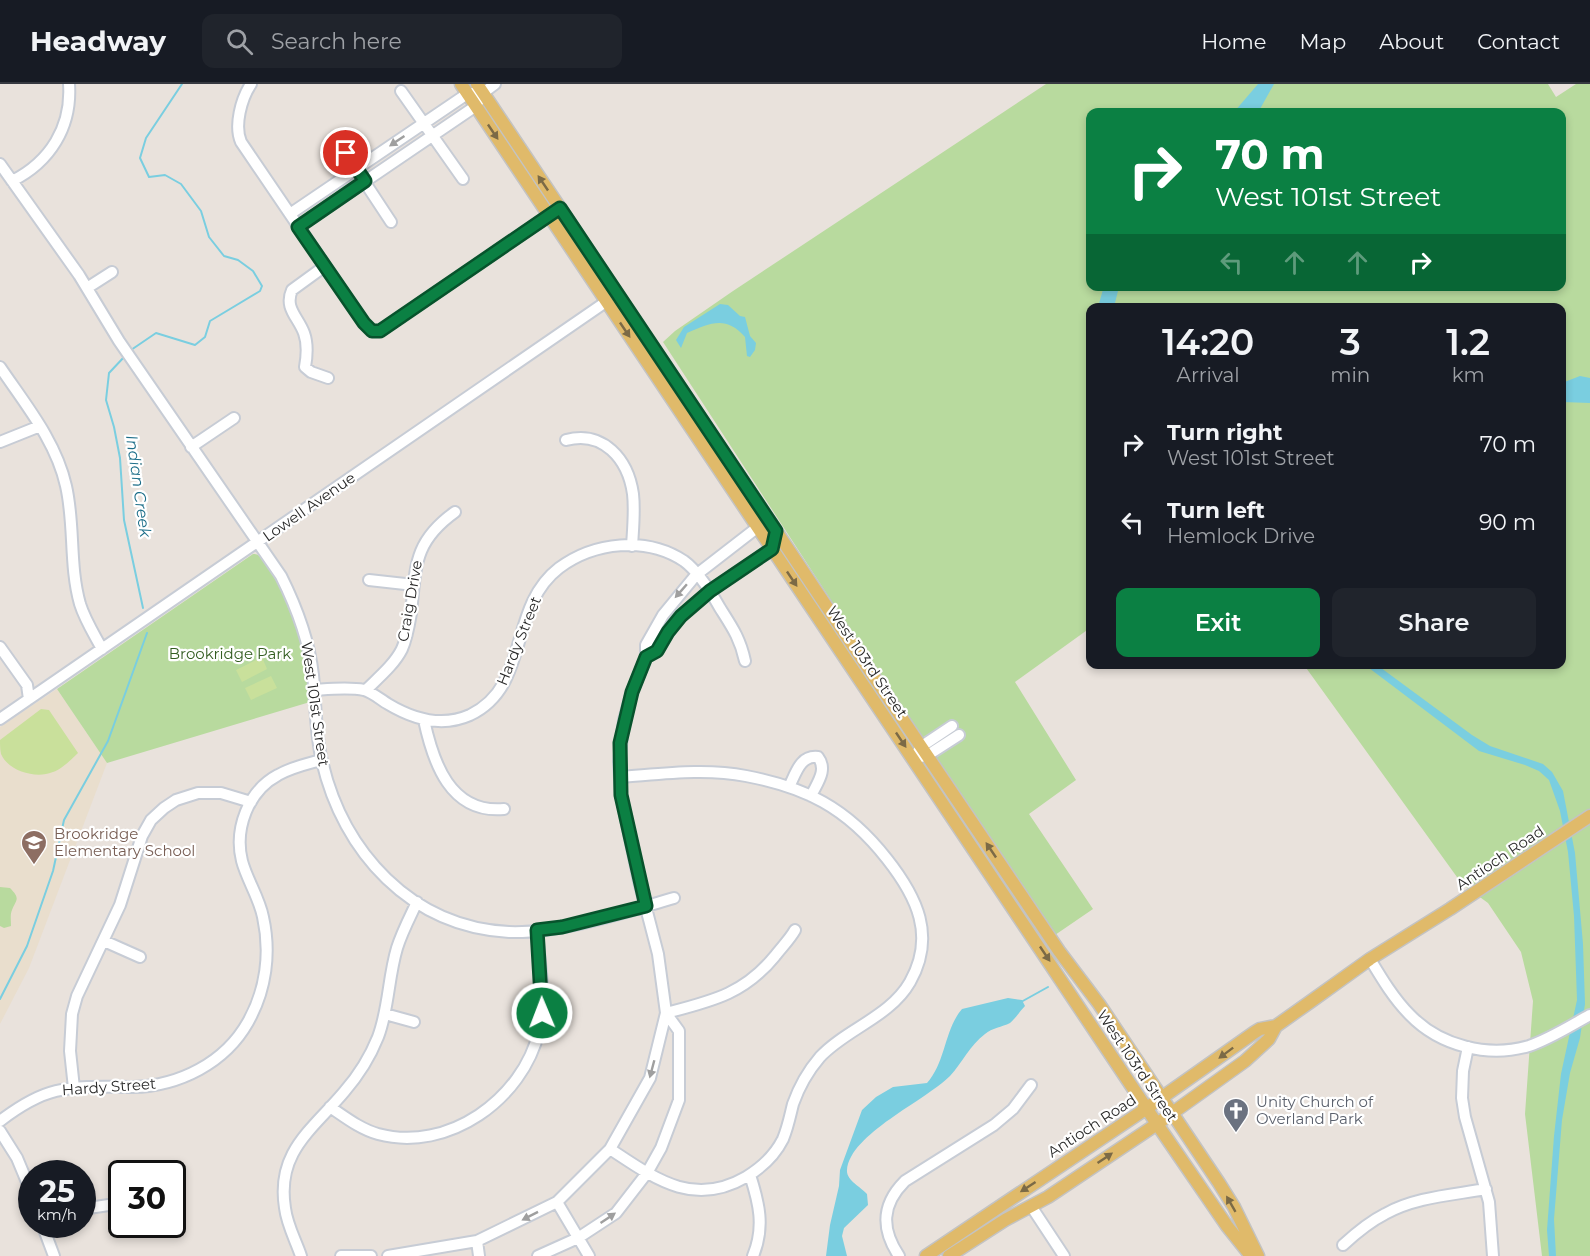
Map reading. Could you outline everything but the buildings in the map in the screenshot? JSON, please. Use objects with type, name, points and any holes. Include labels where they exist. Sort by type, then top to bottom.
[{"type":"main road","name":"West 103rd Street","points":[[480,88],[606,302],[1157,1124],[1251,1256]]},
{"type":"main road","name":"West 103rd Street","points":[[464,89],[617,294],[1059,951],[1099,1004],[1172,1113],[1219,1184],[1258,1256]]},
{"type":"main road","name":"Antioch Road","points":[[926,1256],[1162,1098],[1255,1032],[1276,1026],[1370,960],[1590,816]]},
{"type":"main road","name":"Antioch Road","points":[[949,1256],[977,1237],[1048,1197],[1157,1124],[1251,1055],[1269,1039],[1276,1026]]},
{"type":"main road","points":[[1240,1242],[1239,1232],[1242,1224]]},
{"type":"street","points":[[12,181],[35,167],[54,145],[67,115],[69,84]]},
{"type":"street","points":[[250,84],[245,94],[241,114],[238,134],[241,142],[364,323],[372,331],[380,331],[554,212]]},
{"type":"street","points":[[290,214],[423,124],[464,89],[495,84]]},
{"type":"street","points":[[298,227],[476,106],[480,88]]},
{"type":"street","points":[[401,91],[463,179]]},
{"type":"street","points":[[335,137],[391,222]]},
{"type":"street","name":"West 101st Street","points":[[0,164],[87,288],[119,341],[280,576],[304,630],[310,657],[321,760],[330,793],[350,835],[377,870],[417,902],[441,915],[480,928],[508,932],[562,927],[674,898]]},
{"type":"street","points":[[325,266],[292,290],[289,303],[304,335],[307,353],[305,367],[311,372],[328,378]]},
{"type":"street","points":[[87,288],[111,272]]},
{"type":"street","name":"Lowell Avenue","points":[[0,719],[617,294]]},
{"type":"street","points":[[0,367],[40,426],[57,457],[66,484],[70,507],[76,585],[86,620],[102,649]]},
{"type":"street","points":[[191,447],[234,418]]},
{"type":"street","points":[[0,442],[40,426]]},
{"type":"street","points":[[566,440],[582,437],[596,439],[615,453],[633,491],[632,546]]},
{"type":"street","name":"Craig Drive","points":[[366,690],[387,669],[402,649],[407,635],[417,563],[422,546],[436,528],[454,512]]},
{"type":"street","points":[[388,1256],[477,1241],[557,1202],[610,1149],[650,1078],[666,1013],[658,954],[624,814],[620,777],[620,743],[624,720],[646,657],[646,645],[652,631],[673,600],[696,574],[758,527],[776,531],[772,549],[710,591],[681,616],[657,651],[646,657]]},
{"type":"street","name":"Hardy Street","points":[[366,690],[400,712],[414,718],[445,722],[471,715],[495,697],[508,676],[531,604],[547,580],[571,560],[588,551],[606,547],[652,548],[683,561],[710,591],[737,633],[745,661]]},
{"type":"street","points":[[369,580],[414,585]]},
{"type":"street","points":[[0,647],[27,685],[28,699]]},
{"type":"street","points":[[314,690],[366,690]]},
{"type":"street","points":[[424,720],[435,763],[452,789],[474,805],[494,810],[504,809]]},
{"type":"street","points":[[914,759],[955,730]]},
{"type":"street","points":[[789,787],[804,760],[810,756],[818,757],[823,763],[823,770],[811,796]]},
{"type":"street","name":"Hardy Street","points":[[0,1120],[33,1099],[51,1092],[74,1088],[151,1086],[182,1078],[209,1064],[224,1052],[246,1024],[262,988],[267,951],[263,914],[240,851],[242,824],[257,793],[274,777],[292,768],[321,760]]},
{"type":"street","points":[[610,1149],[666,1184],[680,1188],[702,1190],[735,1183],[759,1169],[779,1147],[800,1087],[810,1069],[822,1056],[890,1006],[901,995],[910,982],[920,959],[923,933],[916,901],[901,876],[858,827],[811,796],[789,787],[725,773],[620,777]]},
{"type":"street","points":[[74,1088],[70,1051],[72,1014],[77,996],[120,905],[142,836],[152,820],[164,808],[183,797],[205,792],[221,793],[251,802]]},
{"type":"street","points":[[301,1256],[285,1211],[283,1197],[286,1172],[297,1144],[358,1075],[378,1037],[385,1014],[396,949],[417,902]]},
{"type":"street","points":[[330,1107],[363,1129],[378,1134],[402,1137],[421,1136],[454,1128],[472,1120],[497,1102],[523,1071],[539,1032],[542,995],[537,930]]},
{"type":"street","points":[[666,1013],[713,1001],[749,983],[763,970],[795,930]]},
{"type":"street","points":[[104,941],[140,957]]},
{"type":"street","points":[[1370,960],[1399,1004],[1412,1017],[1438,1037],[1468,1047],[1501,1051],[1520,1048],[1540,1041],[1590,1015]]},
{"type":"street","points":[[538,1256],[578,1238],[616,1212],[647,1173],[662,1148],[679,1100],[679,1031],[666,1013]]},
{"type":"street","points":[[385,1014],[414,1022]]},
{"type":"street","points":[[1468,1047],[1463,1071],[1462,1098],[1465,1117],[1486,1189],[1493,1256]]},
{"type":"street","points":[[899,1256],[886,1227],[888,1208],[896,1190],[904,1181],[1004,1117],[1031,1085]]},
{"type":"street","points":[[0,1131],[18,1160]]},
{"type":"street","points":[[750,1175],[760,1211],[759,1236],[753,1256]]},
{"type":"street","points":[[1343,1245],[1368,1224],[1387,1212],[1407,1204],[1486,1189]]},
{"type":"street","points":[[557,1202],[588,1256]]},
{"type":"street","points":[[1031,1206],[1064,1256]]},
{"type":"street","points":[[47,1238],[54,1256]]},
{"type":"street","points":[[477,1241],[480,1256]]},
{"type":"street","points":[[341,1256],[371,1256]]},
{"type":"shaded area","name":"Brookridge Elementary School","points":[[57,689],[107,763],[29,968],[0,1024],[0,727]]},
{"type":"green space","points":[[1046,84],[1548,84],[1556,97],[1576,84],[1590,84],[1590,1256],[1542,1256],[1525,1114],[1533,1001],[1521,952],[1488,903],[1462,884],[1307,669],[1566,669],[1566,303],[1086,303],[1086,631],[1015,682],[1076,780],[1029,814],[1093,909],[1055,935],[864,651],[663,342],[675,331]]},
{"type":"green space","name":"Brookridge Park","points":[[253,554],[260,556],[268,566],[295,622],[307,669],[310,702],[107,763],[57,689]]},
{"type":"green space","points":[[262,657],[267,669],[242,682],[236,670]]},
{"type":"green space","points":[[271,676],[277,688],[251,700],[245,688]]},
{"type":"green space","points":[[41,709],[49,710],[78,753],[55,771],[40,775],[20,771],[4,760],[0,740]]},
{"type":"green space","points":[[0,887],[10,888],[17,897],[11,913],[11,926],[4,928],[0,926]]},
{"type":"water","points":[[1258,84],[1274,84],[1261,108],[1237,108]]},
{"type":"water","points":[[1103,291],[1118,291],[1115,303],[1099,303]]},
{"type":"water","points":[[720,304],[728,305],[740,316],[745,317],[750,336],[756,343],[755,350],[750,357],[747,356],[745,337],[738,330],[724,323],[710,324],[687,333],[681,348],[676,340],[684,327]]},
{"type":"water","points":[[1580,376],[1590,378],[1590,403],[1566,402],[1566,381]]},
{"type":"water","points":[[1370,669],[1382,669],[1490,746],[1543,764],[1552,772],[1563,791],[1575,853],[1583,944],[1585,1004],[1562,1120],[1554,1219],[1556,1256],[1549,1256],[1547,1230],[1554,1136],[1561,1074],[1577,1000],[1574,916],[1568,852],[1560,811],[1549,780],[1539,771],[1525,765],[1479,751]]},
{"type":"water","points":[[1008,998],[1022,1000],[1025,1006],[1012,1021],[991,1030],[980,1038],[950,1076],[874,1131],[851,1157],[847,1174],[867,1194],[868,1205],[844,1228],[842,1236],[847,1256],[826,1256],[840,1170],[862,1110],[876,1097],[893,1087],[927,1083],[938,1066],[952,1026],[962,1009]]},
{"type":"waterway","name":"Indian Creek","points":[[131,350],[156,333],[195,345],[205,337],[210,321],[260,291],[262,286],[253,271],[238,260],[224,256],[209,237],[201,211],[181,184],[165,175],[149,177],[140,158],[146,138],[182,84]]},
{"type":"waterway","name":"Indian Creek","points":[[125,356],[109,373],[106,400],[120,458],[124,520],[143,608]]},
{"type":"waterway","name":"Indian Creek","points":[[0,999],[27,946],[53,871],[64,820],[108,741],[147,633]]},
{"type":"waterway","points":[[1021,1002],[1048,987]]},
{"type":"place","name":"Brookridge Elementary School","points":[[34,866]]},
{"type":"place","name":"Unity Church of Overland Park","points":[[1236,1134]]},
{"type":"route","points":[[346,153],[365,181],[298,227],[364,323],[372,331],[380,331],[560,208],[776,531],[772,549],[698,601],[681,616],[657,651],[646,657],[624,720],[619,762],[624,814],[646,906],[562,927],[537,930],[542,1013]]}]
